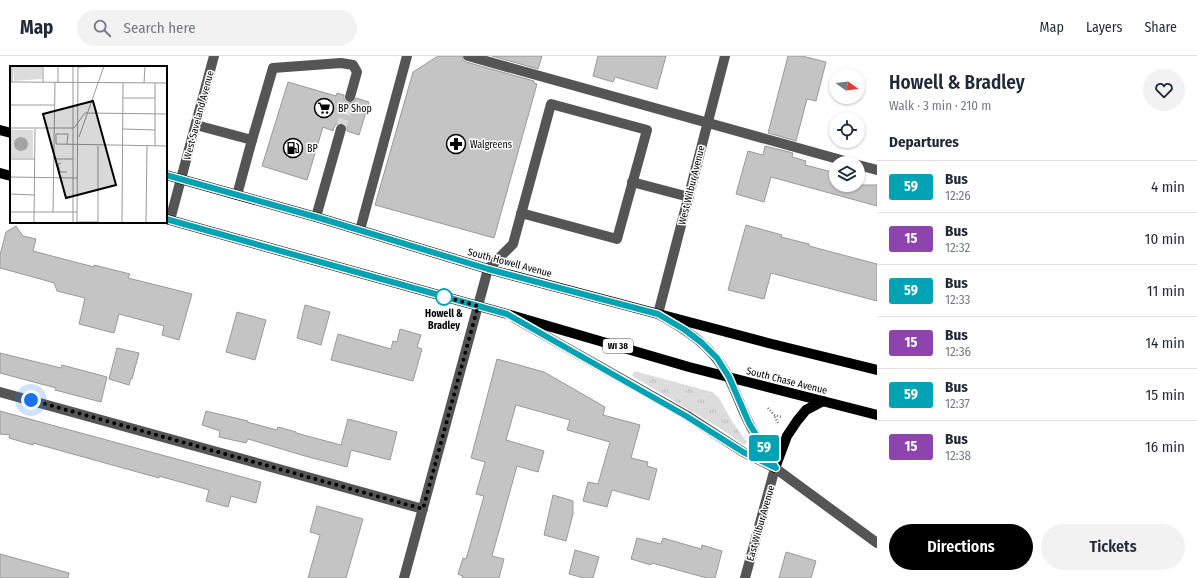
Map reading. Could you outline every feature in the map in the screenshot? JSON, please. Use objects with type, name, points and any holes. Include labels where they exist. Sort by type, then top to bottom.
[{"type":"main road","points":[[0,130],[10,133]]},
{"type":"main road","points":[[0,172],[10,176]]},
{"type":"main road","name":"South Howell Avenue","points":[[167,175],[316,217],[488,269],[658,314]]},
{"type":"main road","name":"South Howell Avenue","points":[[168,219],[507,314]]},
{"type":"main road","name":"South Chase Avenue","points":[[507,314],[729,377],[877,415]]},
{"type":"main road","points":[[658,314],[877,370]]},
{"type":"main road","points":[[776,468],[787,436],[806,410],[823,401]]},
{"type":"street","name":"West Saveland Avenue","points":[[168,219],[181,179],[214,56]]},
{"type":"street","points":[[360,230],[407,56]]},
{"type":"street","points":[[468,56],[829,157]]},
{"type":"street","name":"West Wilbur Avenue","points":[[658,314],[725,56]]},
{"type":"street","points":[[237,196],[273,68],[341,63],[354,65],[357,72],[350,97]]},
{"type":"street","points":[[404,578],[488,269],[512,244],[551,104],[647,130],[617,239],[521,213]]},
{"type":"street","points":[[196,125],[252,140]]},
{"type":"street","points":[[316,217],[340,133]]},
{"type":"street","points":[[865,167],[877,170]]},
{"type":"street","points":[[632,182],[689,197]]},
{"type":"street","name":"South Howell Avenue","points":[[507,314],[686,416],[743,452],[776,468],[877,542]]},
{"type":"street","name":"South Howell Avenue","points":[[658,314],[685,330],[702,343],[717,358],[729,377],[749,423],[776,468]]},
{"type":"street","points":[[0,392],[423,509]]},
{"type":"street","name":"East Wilbur Avenue","points":[[745,578],[776,468]]},
{"type":"path","points":[[768,408],[774,415]]},
{"type":"green space","points":[[634,371],[712,392],[719,398],[733,423],[747,442],[744,445],[721,429],[632,376]]},
{"type":"building","name":"Walgreens","points":[[438,56],[462,56],[463,60],[466,62],[534,81],[534,83],[537,84],[494,238],[375,205],[413,72]]},
{"type":"building","points":[[492,56],[542,56],[538,69]]},
{"type":"building","points":[[598,56],[666,56],[657,89],[615,77],[613,82],[593,76]]},
{"type":"building","points":[[788,56],[802,56],[826,62],[816,101],[807,99],[796,141],[768,133]]},
{"type":"building","points":[[288,82],[336,96],[337,93],[344,95],[344,99],[349,103],[354,102],[356,98],[369,102],[359,135],[347,131],[347,127],[342,123],[337,124],[333,131],[323,127],[307,180],[262,166]]},
{"type":"building","points":[[765,146],[793,153],[792,157],[806,161],[805,165],[829,171],[829,192],[865,192],[865,185],[877,185],[877,206],[771,177],[764,202],[736,194],[748,151],[763,155]]},
{"type":"building","points":[[746,225],[782,235],[781,237],[809,244],[809,246],[877,264],[877,301],[771,273],[764,299],[728,290]]},
{"type":"building","points":[[16,226],[23,236],[36,239],[33,251],[94,267],[94,265],[130,274],[128,278],[192,294],[179,340],[162,335],[164,326],[119,314],[114,333],[79,324],[85,298],[57,291],[54,283],[0,268],[0,255],[6,232]]},
{"type":"building","points":[[305,305],[330,312],[321,345],[297,338]]},
{"type":"building","points":[[237,312],[266,320],[255,360],[226,352]]},
{"type":"building","points":[[400,329],[421,335],[417,347],[422,349],[413,381],[331,360],[338,334],[391,349],[393,341],[397,342]]},
{"type":"building","points":[[117,348],[139,353],[129,385],[109,379]]},
{"type":"building","points":[[0,353],[61,368],[62,365],[107,377],[101,402],[0,373]]},
{"type":"building","points":[[497,359],[544,372],[605,407],[603,415],[640,425],[631,458],[648,462],[647,466],[657,469],[649,500],[612,490],[607,507],[583,501],[588,482],[598,484],[610,442],[567,430],[570,420],[516,405],[506,440],[544,451],[538,472],[517,466],[492,556],[504,559],[499,578],[462,578],[463,576],[458,574],[463,558],[466,559],[484,496],[476,494],[485,462],[471,458]]},
{"type":"building","points":[[0,411],[261,482],[256,503],[231,496],[228,507],[206,501],[209,490],[159,476],[159,478],[33,443],[33,445],[9,438],[10,435],[0,434]]},
{"type":"building","points":[[206,411],[277,430],[278,427],[341,445],[348,419],[397,432],[390,460],[351,450],[347,467],[248,439],[246,443],[219,437],[220,431],[202,425]]},
{"type":"building","points":[[553,495],[573,501],[573,514],[566,541],[544,535]]},
{"type":"building","points":[[317,506],[363,519],[346,578],[308,578],[320,535],[310,532]]},
{"type":"building","points":[[637,538],[661,544],[663,538],[701,549],[702,545],[722,551],[715,578],[707,578],[652,563],[651,565],[631,559]]},
{"type":"building","points":[[575,550],[599,557],[593,578],[584,578],[569,574]]},
{"type":"building","points":[[786,552],[816,561],[811,578],[779,578]]},
{"type":"building","points":[[0,554],[69,573],[68,578],[0,578]]},
{"type":"tunnel","points":[[341,129],[350,97]]},
{"type":"bus line","name":"59","points":[[167,175],[316,217],[488,269],[658,314],[685,330],[702,343],[717,358],[729,377],[749,423],[776,468],[743,452],[686,416],[507,314],[167,219]]},
{"type":"place","name":"BP Shop","points":[[324,108]]},
{"type":"place","name":"Walgreens","points":[[456,144]]},
{"type":"place","name":"BP","points":[[293,148]]},
{"type":"place","name":"Howell & Bradley","points":[[444,297]]},
{"type":"route","points":[[31,400],[423,509],[478,306],[438,295],[444,297]]}]
